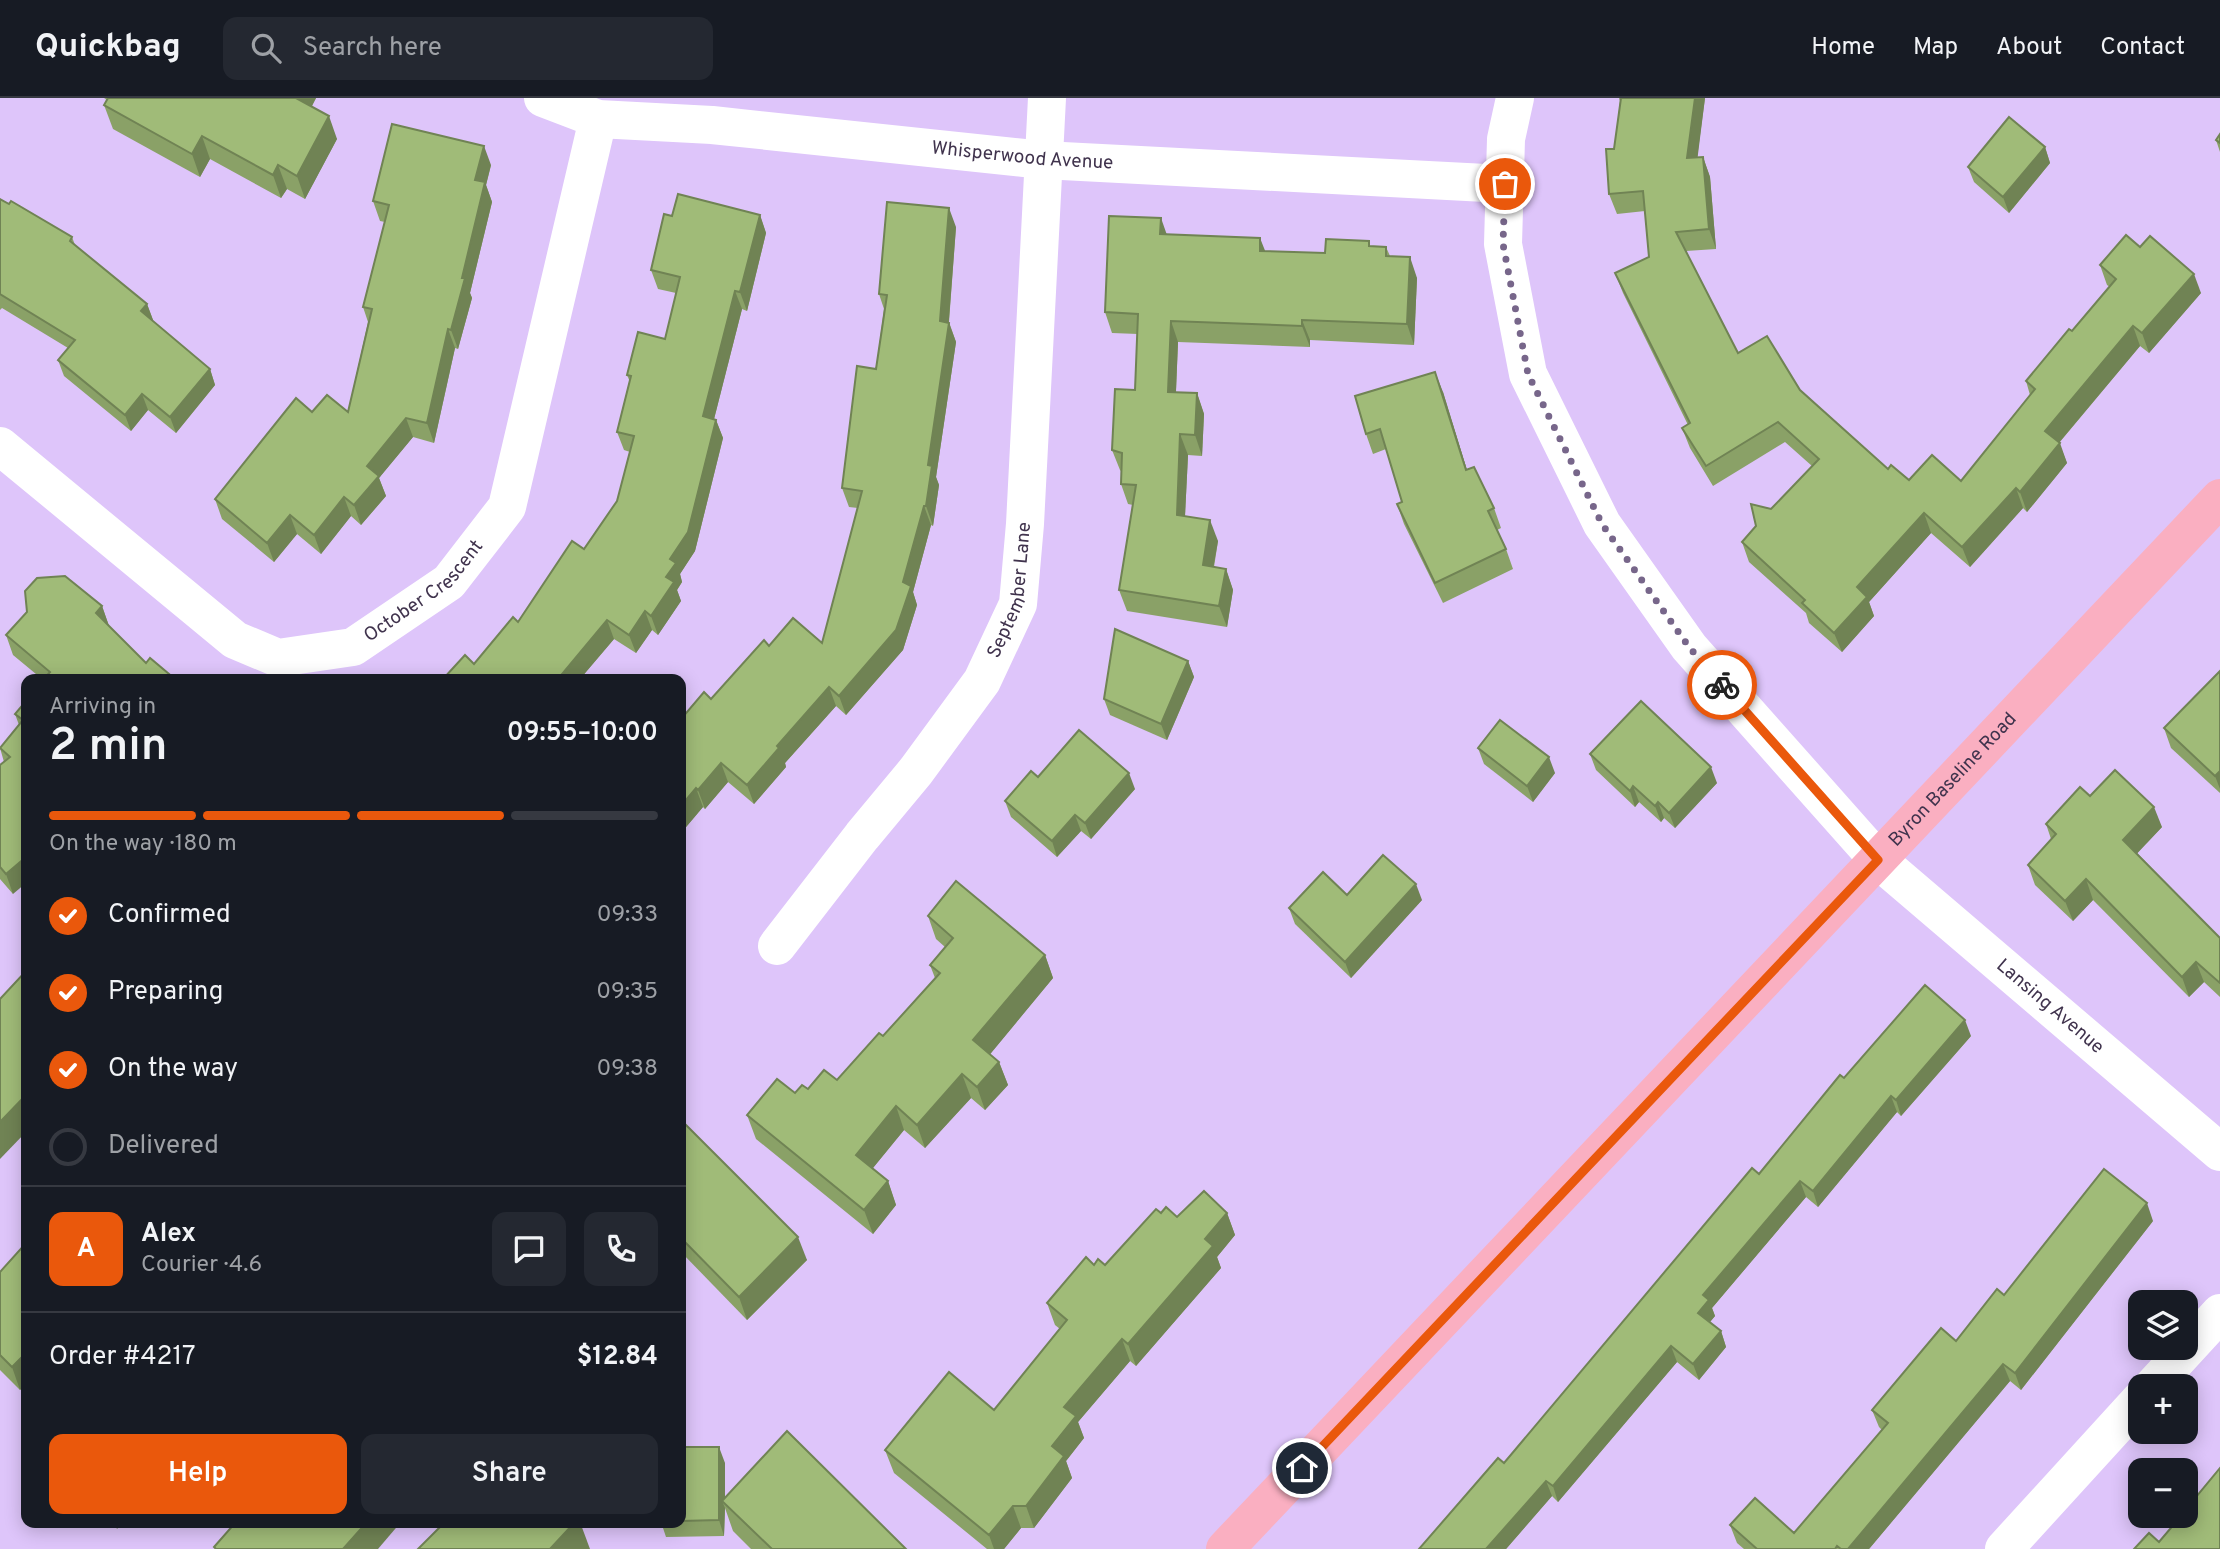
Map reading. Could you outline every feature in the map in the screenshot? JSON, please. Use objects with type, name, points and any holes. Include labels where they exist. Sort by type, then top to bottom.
[{"type":"main road","name":"Byron Baseline Road","points":[[1225,1549],[2220,498]]},
{"type":"street","name":"Whisperwood Avenue","points":[[543,98],[598,119],[712,125],[1043,160],[1505,184]]},
{"type":"street","name":"September Lane","points":[[777,946],[916,771],[982,681],[1018,604],[1025,524],[1047,98]]},
{"type":"street","name":"Lansing Avenue","points":[[1515,98],[1506,139],[1503,244],[1528,374],[1602,524],[1689,647],[1878,860],[2220,1153]]},
{"type":"street","name":"October Crescent","points":[[0,446],[235,640],[278,658],[353,647],[449,582],[507,507],[598,119]]},
{"type":"street","points":[[2164,1374],[2220,1313]]},
{"type":"street","points":[[2004,1549],[2128,1413]]},
{"type":"building","points":[[108,98],[296,98],[329,116],[297,176],[278,165],[273,175],[202,136],[192,154],[104,105]]},
{"type":"building","points":[[1621,98],[1695,98],[1687,158],[1703,157],[1709,229],[1676,232],[1738,353],[1767,336],[1800,390],[1888,469],[1891,465],[1909,480],[1932,455],[1961,481],[2035,389],[2026,381],[2069,329],[2072,331],[2116,279],[2100,265],[2126,235],[2140,247],[2150,236],[2194,274],[2142,333],[2133,326],[2045,431],[2060,443],[2020,492],[2016,488],[1962,547],[1924,513],[1857,587],[1867,597],[1834,633],[1802,603],[1805,600],[1742,542],[1756,526],[1751,504],[1771,509],[1819,459],[1778,422],[1706,466],[1682,428],[1690,423],[1615,273],[1649,257],[1643,191],[1609,194],[1606,149],[1614,149]]},
{"type":"building","points":[[2009,117],[2045,147],[2003,197],[1968,167]]},
{"type":"building","points":[[392,124],[484,146],[475,180],[485,182],[462,278],[465,278],[451,330],[448,329],[427,423],[406,418],[367,466],[379,476],[354,505],[344,497],[314,535],[290,515],[267,543],[215,499],[296,398],[312,412],[327,395],[348,412],[372,309],[363,307],[389,205],[373,201]]},
{"type":"building","points":[[678,194],[760,215],[740,292],[735,291],[703,416],[716,420],[688,532],[670,559],[676,563],[666,577],[674,582],[651,616],[645,611],[629,635],[607,620],[562,674],[448,674],[465,655],[474,664],[513,617],[518,622],[572,541],[584,549],[617,501],[634,436],[617,432],[631,376],[627,375],[638,332],[665,339],[680,277],[651,270],[664,214],[672,216]]},
{"type":"building","points":[[0,199],[9,204],[11,201],[72,237],[70,241],[147,304],[141,311],[210,369],[170,417],[142,394],[125,415],[58,360],[75,340],[0,294]]},
{"type":"building","points":[[887,202],[949,208],[940,321],[949,323],[928,465],[932,466],[926,506],[903,582],[911,586],[896,630],[839,696],[829,687],[747,785],[721,763],[686,800],[686,713],[704,692],[711,699],[764,640],[769,646],[793,618],[822,643],[862,491],[842,488],[857,366],[876,369],[887,295],[879,294]]},
{"type":"building","points":[[1109,216],[1161,218],[1160,234],[1260,238],[1260,251],[1325,253],[1326,239],[1369,241],[1369,246],[1386,247],[1386,256],[1410,257],[1407,324],[1302,320],[1302,326],[1171,321],[1168,392],[1197,393],[1195,435],[1180,434],[1177,515],[1210,520],[1203,565],[1226,569],[1219,606],[1119,590],[1136,485],[1121,484],[1122,453],[1112,450],[1115,389],[1135,390],[1138,314],[1105,312]]},
{"type":"building","points":[[1435,372],[1466,470],[1474,467],[1494,508],[1488,511],[1506,549],[1435,583],[1397,504],[1402,502],[1380,429],[1366,434],[1355,396]]},
{"type":"building","points":[[65,576],[102,606],[96,613],[146,663],[150,658],[169,674],[48,674],[50,672],[6,635],[27,612],[25,591],[37,578]]},
{"type":"building","points":[[1115,629],[1188,661],[1161,724],[1104,699]]},
{"type":"building","points":[[2220,671],[2220,771],[2215,776],[2164,728]]},
{"type":"building","points":[[1641,701],[1711,767],[1669,813],[1658,802],[1655,806],[1633,786],[1630,791],[1590,754]]},
{"type":"building","points":[[21,707],[21,718],[15,714]]},
{"type":"building","points":[[1500,720],[1549,757],[1527,786],[1478,748]]},
{"type":"building","points":[[21,722],[21,861],[6,874],[0,867],[0,765],[10,757],[0,748]]},
{"type":"building","points":[[1079,730],[1129,773],[1085,823],[1075,815],[1052,841],[1005,801],[1031,771],[1038,777]]},
{"type":"building","points":[[2115,770],[2154,807],[2123,840],[2220,938],[2220,983],[2196,962],[2182,977],[2086,879],[2065,901],[2028,865],[2056,834],[2046,824],[2080,787],[2090,796]]},
{"type":"building","points":[[1383,855],[1416,884],[1345,962],[1289,908],[1323,872],[1347,895]]},
{"type":"building","points":[[956,881],[1045,955],[973,1040],[999,1062],[977,1087],[962,1074],[917,1125],[896,1106],[856,1155],[888,1181],[864,1210],[747,1115],[777,1079],[795,1093],[802,1085],[808,1089],[824,1070],[837,1080],[879,1033],[883,1036],[940,973],[930,965],[953,938],[928,916]]},
{"type":"building","points":[[21,976],[21,1100],[0,1122],[0,999]]},
{"type":"building","points":[[1925,985],[1965,1020],[1896,1100],[1891,1096],[1813,1191],[1800,1181],[1703,1295],[1709,1300],[1698,1313],[1721,1331],[1693,1364],[1671,1346],[1553,1486],[1546,1481],[1486,1549],[1419,1549],[1498,1458],[1504,1463],[1752,1168],[1759,1174],[1840,1075],[1844,1078]]},
{"type":"building","points":[[686,1125],[798,1237],[739,1297],[686,1243]]},
{"type":"building","points":[[2104,1169],[2147,1203],[2015,1373],[2003,1364],[1848,1549],[1837,1546],[1835,1549],[1757,1549],[1730,1525],[1755,1498],[1794,1533],[1888,1423],[1872,1410],[1941,1328],[1956,1341],[1997,1289],[2004,1295]]},
{"type":"building","points":[[1204,1191],[1227,1213],[1205,1239],[1213,1246],[1128,1344],[1122,1339],[1064,1407],[1076,1416],[1052,1446],[1064,1456],[1026,1506],[1013,1506],[989,1535],[885,1450],[949,1372],[994,1410],[1067,1320],[1047,1303],[1086,1257],[1094,1265],[1098,1259],[1105,1265],[1156,1209],[1161,1213],[1166,1207],[1177,1217]]},
{"type":"building","points":[[21,1249],[21,1358],[12,1367],[0,1355],[0,1272]]},
{"type":"building","points":[[787,1431],[906,1549],[772,1549],[722,1501]]},
{"type":"building","points":[[686,1447],[719,1447],[719,1520],[686,1521]]},
{"type":"building","points":[[2220,1468],[2220,1549],[2134,1549],[2149,1533],[2159,1542],[2171,1528],[2198,1528],[2198,1495]]},
{"type":"building","points":[[231,1528],[362,1528],[343,1549],[214,1547]]},
{"type":"building","points":[[439,1528],[569,1528],[550,1549],[418,1549]]},
{"type":"way so far","points":[[1505,184],[1503,244],[1528,374],[1602,524],[1689,647],[1722,685]]},
{"type":"route","points":[[1302,1468],[1878,860],[1722,685]]}]
